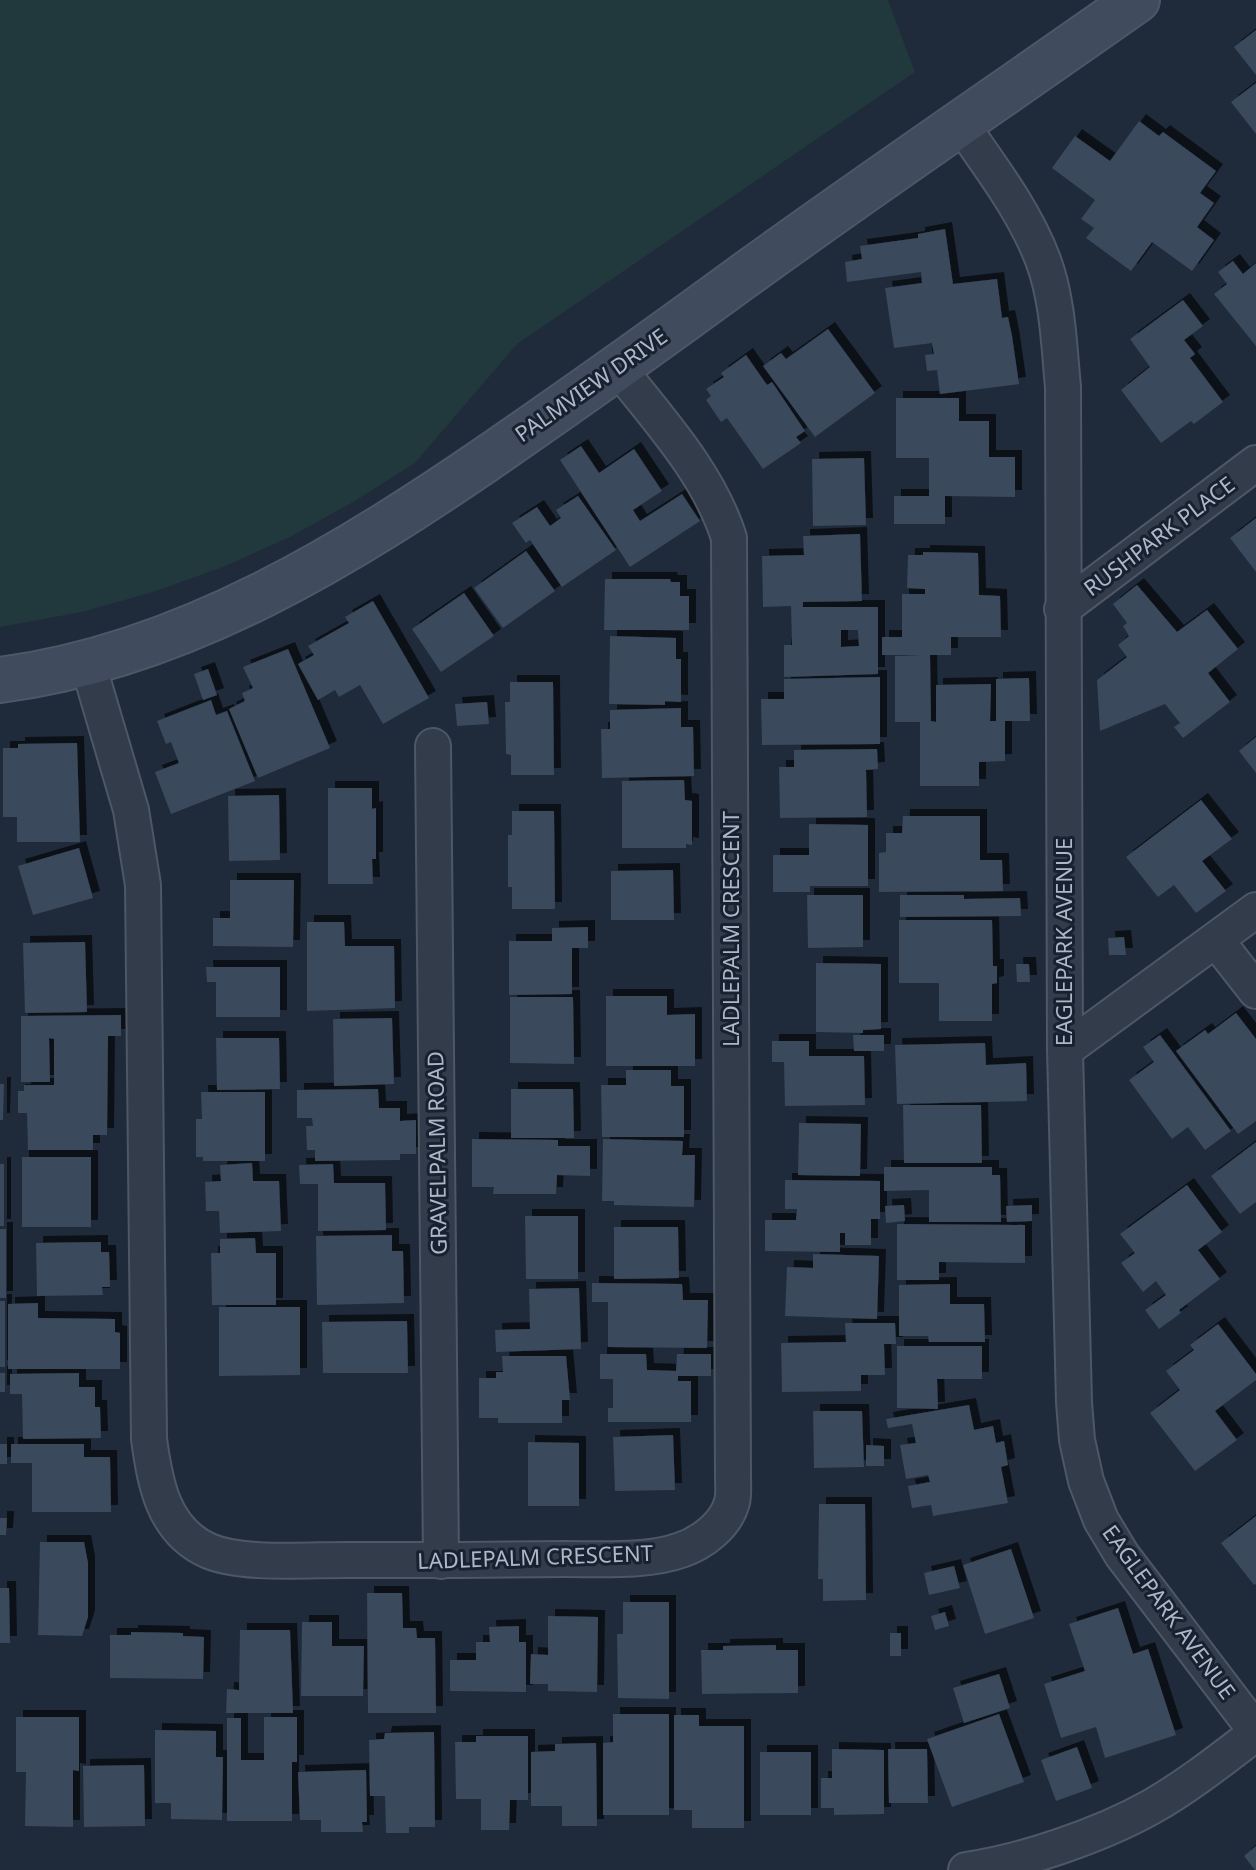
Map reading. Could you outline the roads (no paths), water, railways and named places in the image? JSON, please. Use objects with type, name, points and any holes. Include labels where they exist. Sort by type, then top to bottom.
[{"type":"street","name":"PALMVIEW DRIVE","points":[[0,680],[88,664],[213,617],[296,578],[399,519],[618,368],[824,218],[1137,0]]},
{"type":"street","name":"EAGLEPARK AVENUE","points":[[961,124],[1025,219],[1044,263],[1056,317],[1063,387],[1065,1050],[1077,1440],[1086,1481],[1101,1520],[1122,1555],[1256,1732]]},
{"type":"street","name":"LADLEPALM CRESCENT","points":[[88,664],[131,810],[143,885],[149,1439],[155,1481],[167,1514],[208,1551],[242,1558],[441,1561],[628,1559],[680,1551],[708,1536],[724,1518],[732,1502],[729,538],[721,511],[680,447],[618,368]]},
{"type":"street","name":"RUSHPARK PLACE","points":[[1062,609],[1256,463]]},
{"type":"street","name":"GRAVELPALM ROAD","points":[[433,746],[441,1561]]},
{"type":"street","points":[[1065,1050],[1256,910]]},
{"type":"street","points":[[1216,940],[1256,991]]},
{"type":"street","points":[[983,1869],[1059,1845],[1150,1807],[1201,1775],[1256,1732]]}]
